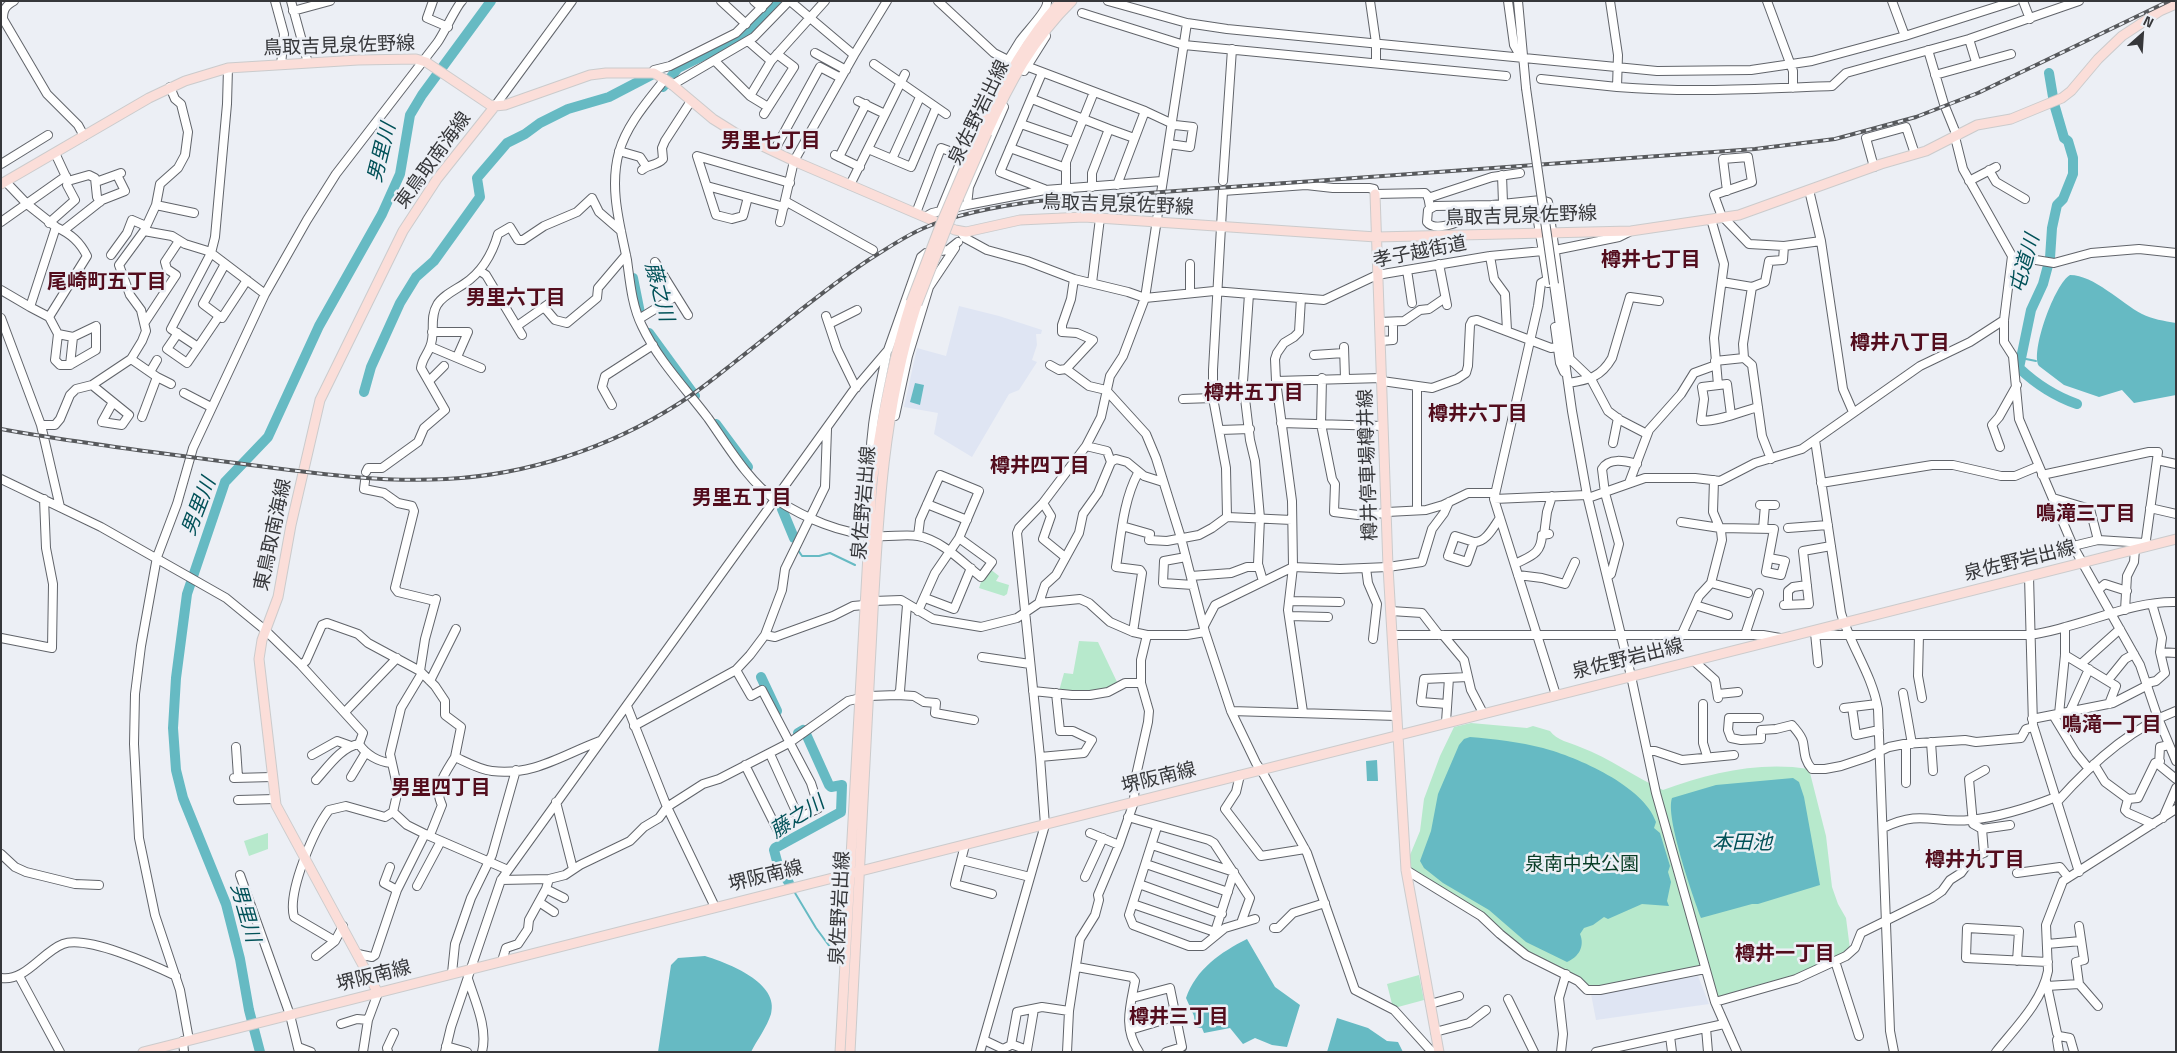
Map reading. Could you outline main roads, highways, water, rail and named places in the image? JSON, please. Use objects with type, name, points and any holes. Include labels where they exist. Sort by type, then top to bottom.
[{"type":"main road","name":"泉佐野岩出線","points":[[840,1052],[850,874],[874,601],[872,483],[886,396],[898,344],[984,131],[1015,62],[1035,31],[1061,1]]},
{"type":"main road","name":"泉佐野岩出線","points":[[984,131],[1020,65],[1061,12],[1072,1]]},
{"type":"main road","name":"鳥取吉見泉佐野線","points":[[4,183],[170,87],[207,73],[228,68],[400,59],[425,61],[492,105],[525,99],[590,75],[606,72],[662,78],[713,120],[737,134],[794,162],[961,232],[1020,220],[1056,217],[1100,218],[1376,237],[1631,231],[1739,215],[1874,167],[1926,151],[1977,125],[2011,118],[2062,98],[2071,91],[2098,59],[2122,36],[2160,11],[2176,4]]},
{"type":"main road","name":"東鳥取南海線","points":[[378,993],[305,856],[277,808],[259,660],[265,630],[278,597],[291,525],[320,400],[369,304],[403,231],[437,180],[492,105]]},
{"type":"main road","name":"樽井停車場樽井線","points":[[1375,194],[1388,567],[1398,735]]},
{"type":"main road","name":"泉佐野岩出線","points":[[850,1052],[860,871],[864,605],[892,397],[914,303]]},
{"type":"main road","name":"泉佐野岩出線","points":[[1398,735],[1694,660],[1815,633],[2145,545],[2176,539]]},
{"type":"main road","name":"堺阪南線","points":[[143,1052],[1398,735]]},
{"type":"main road","points":[[1398,735],[1406,870],[1439,1052]]},
{"type":"water","points":[[2070,275],[2079,276],[2098,284],[2146,316],[2176,323],[2176,395],[2134,403],[2122,390],[2099,397],[2064,385],[2039,366],[2037,358],[2038,347],[2046,318],[2058,291]]},
{"type":"water","points":[[915,383],[924,385],[920,405],[910,402]]},
{"type":"water","points":[[1470,737],[1516,742],[1557,752],[1591,766],[1624,785],[1649,809],[1656,822],[1654,828],[1660,833],[1670,866],[1668,872],[1671,882],[1667,901],[1669,906],[1642,904],[1608,919],[1604,917],[1593,925],[1584,928],[1580,934],[1582,943],[1580,951],[1567,962],[1526,942],[1489,910],[1443,883],[1424,868],[1420,861],[1431,831],[1438,794],[1459,745],[1464,739]]},
{"type":"water","points":[[1377,760],[1378,781],[1367,781],[1366,761]]},
{"type":"water","name":"本田池","points":[[1793,778],[1799,782],[1804,797],[1820,885],[1758,904],[1701,918],[1676,839],[1672,822],[1672,798],[1716,785]]},
{"type":"water","points":[[1247,939],[1275,987],[1300,1005],[1287,1047],[1272,1045],[1255,1038],[1243,1044],[1230,1028],[1204,1033],[1202,1028],[1195,1027],[1194,1016],[1186,998],[1190,988],[1196,978],[1210,963]]},
{"type":"water","points":[[705,956],[738,969],[760,984],[768,993],[772,1003],[771,1014],[767,1024],[751,1052],[658,1052],[671,965],[678,958]]},
{"type":"water","points":[[1337,1018],[1368,1028],[1387,1041],[1398,1042],[1403,1052],[1327,1052]]},
{"type":"waterway","name":"男里川","points":[[260,1052],[226,904],[183,798],[176,770],[173,728],[176,678],[187,594],[225,482],[268,437],[319,326],[382,214],[400,174],[410,115],[422,95],[491,1]]},
{"type":"waterway","name":"藤之川","points":[[663,87],[678,68],[743,36],[778,1]]},
{"type":"waterway","points":[[364,392],[371,367],[400,303],[416,277],[434,261],[480,197],[477,178],[507,143],[568,109],[609,97],[659,71]]},
{"type":"waterway","name":"屯道川","points":[[2049,73],[2053,97]]},
{"type":"waterway","name":"屯道川","points":[[2055,107],[2064,138],[2068,141],[2073,158],[2073,174],[2063,199],[2057,205],[2052,228],[2050,258],[2043,284],[2031,310],[2019,368],[2046,389],[2077,404]]},
{"type":"waterway","name":"藤之川","points":[[633,278],[640,313]]},
{"type":"waterway","name":"藤之川","points":[[649,333],[695,396]]},
{"type":"waterway","points":[[2021,358],[2036,361]]},
{"type":"waterway","name":"藤之川","points":[[716,424],[748,467]]},
{"type":"waterway","name":"藤之川","points":[[782,509],[794,538]]},
{"type":"waterway","points":[[798,550],[802,556],[819,556],[830,553],[855,565]]},
{"type":"waterway","name":"藤之川","points":[[761,677],[777,711]]},
{"type":"waterway","name":"藤之川","points":[[789,883],[778,865],[775,848],[841,812],[842,785],[831,787],[829,785],[806,734],[803,730],[798,733]]},
{"type":"waterway","name":"藤之川","points":[[795,893],[816,928],[833,951]]},
{"type":"railway","points":[[1,429],[143,451],[364,478],[446,479],[507,472],[537,465],[596,446],[652,420],[701,389],[819,296],[870,259],[917,231],[965,214],[1038,201],[1755,149],[1835,139],[1916,117],[1978,93],[2169,1]]},
{"type":"district","name":"男里七丁目","points":[[771,142]]},
{"type":"district","name":"樽井七丁目","points":[[1651,261]]},
{"type":"district","name":"尾崎町五丁目","points":[[107,283]]},
{"type":"district","name":"男里六丁目","points":[[516,299]]},
{"type":"district","name":"樽井八丁目","points":[[1900,344]]},
{"type":"district","name":"樽井五丁目","points":[[1254,394]]},
{"type":"district","name":"樽井六丁目","points":[[1478,415]]},
{"type":"district","name":"樽井四丁目","points":[[1040,467]]},
{"type":"district","name":"男里五丁目","points":[[742,499]]},
{"type":"district","name":"鳴滝三丁目","points":[[2086,515]]},
{"type":"district","name":"鳴滝一丁目","points":[[2112,726]]},
{"type":"district","name":"男里四丁目","points":[[441,789]]},
{"type":"district","name":"樽井九丁目","points":[[1975,861]]},
{"type":"district","name":"樽井一丁目","points":[[1785,955]]},
{"type":"district","name":"樽井三丁目","points":[[1179,1018]]},
{"type":"park label","name":"泉南中央公園","points":[[1582,865]]}]
